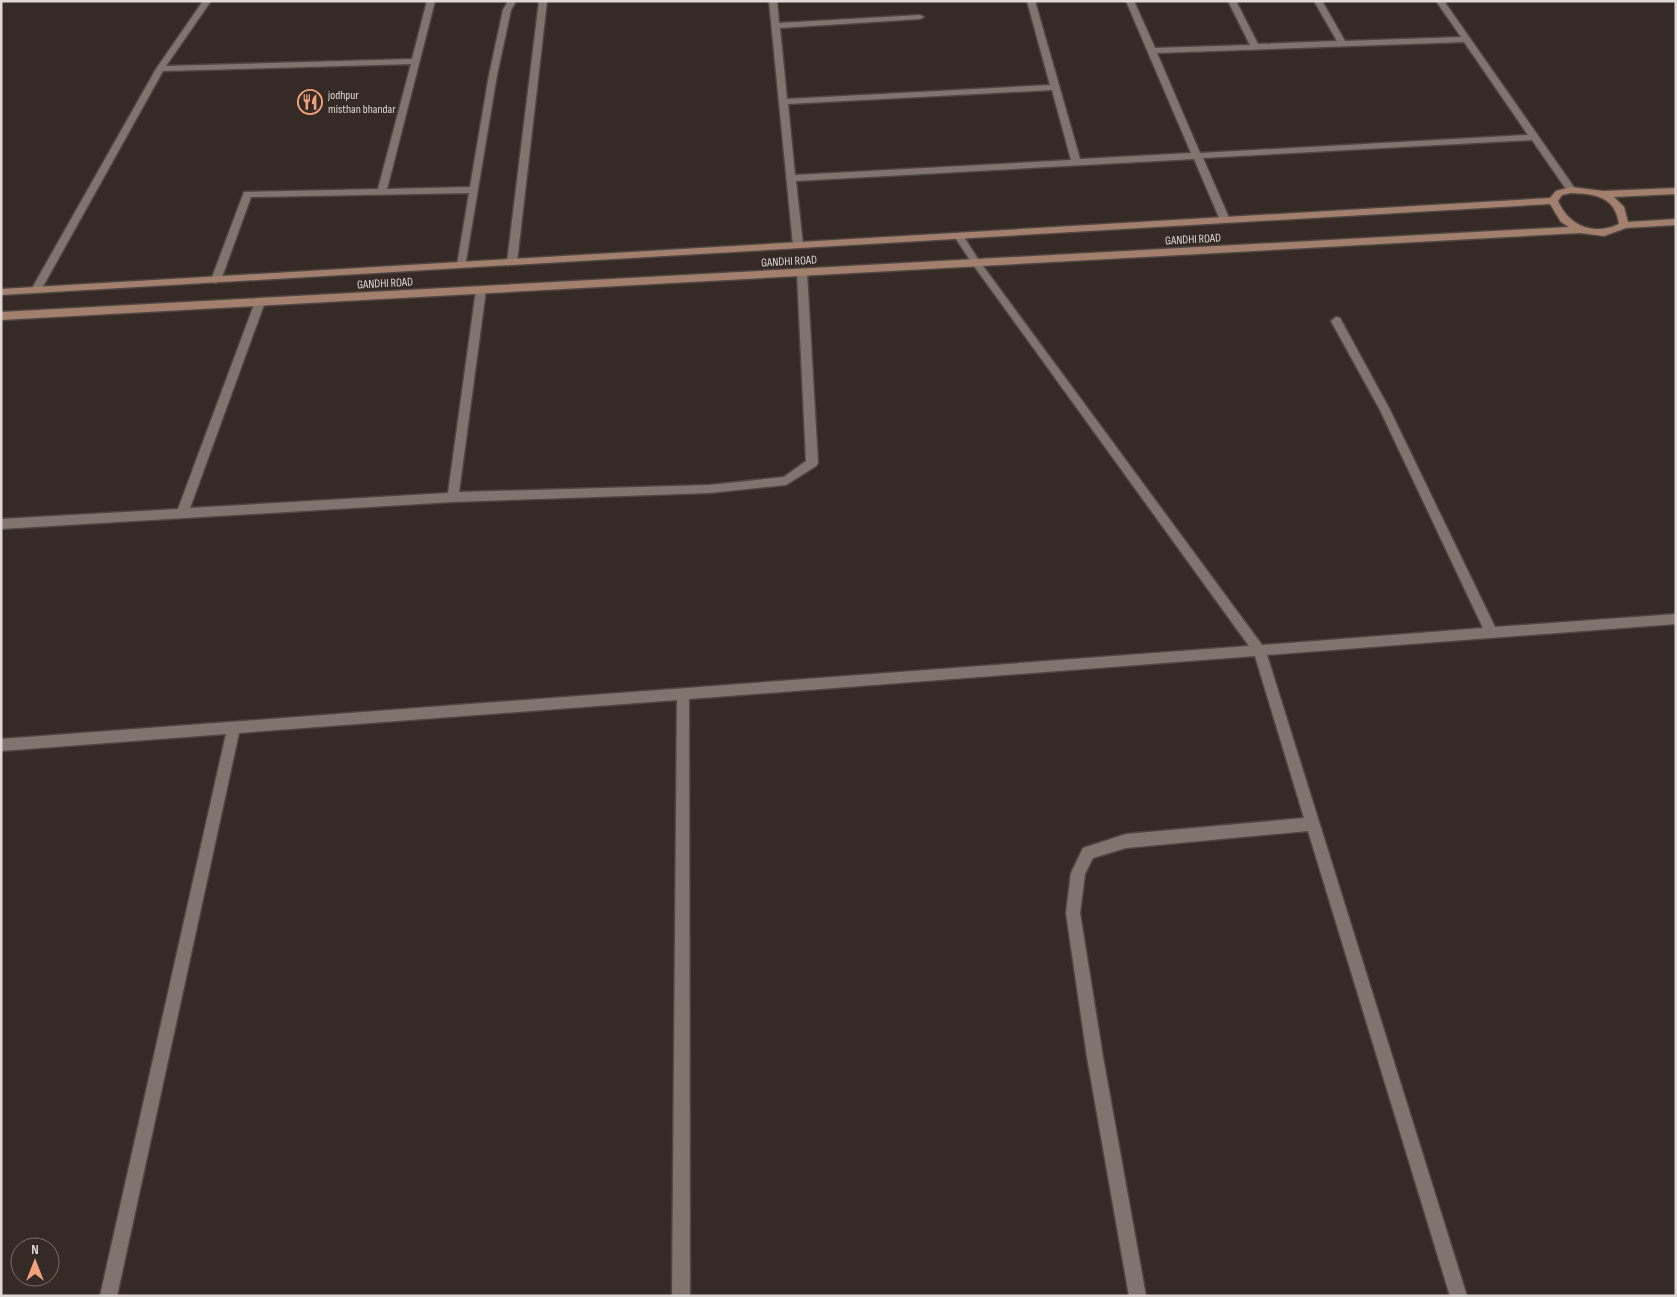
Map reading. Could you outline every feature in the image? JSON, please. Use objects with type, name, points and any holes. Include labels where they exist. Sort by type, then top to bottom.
[{"type":"main road","points":[[1578,230],[1563,219],[1553,201],[1559,193],[1571,190],[1585,190],[1604,194],[1676,191]]},
{"type":"main road","points":[[1604,194],[1616,202],[1623,213],[1624,225],[1676,222]]},
{"type":"main road","name":"GANDHI ROAD","points":[[1,292],[1553,201]]},
{"type":"main road","name":"GANDHI ROAD","points":[[1,316],[1578,230],[1600,232],[1616,230],[1624,225]]},
{"type":"street","points":[[36,290],[160,69],[207,1]]},
{"type":"street","points":[[382,191],[431,1]]},
{"type":"street","points":[[462,265],[493,75],[508,10],[512,1]]},
{"type":"street","points":[[512,262],[543,1]]},
{"type":"street","points":[[773,1],[798,245]]},
{"type":"street","points":[[1030,1],[1076,162]]},
{"type":"street","points":[[1130,1],[1225,220]]},
{"type":"street","points":[[1232,1],[1256,47]]},
{"type":"street","points":[[1318,1],[1343,44]]},
{"type":"street","points":[[1440,1],[1571,190]]},
{"type":"street","points":[[776,26],[920,17]]},
{"type":"street","points":[[1152,51],[1466,39]]},
{"type":"street","points":[[160,69],[415,62]]},
{"type":"street","points":[[783,102],[1055,86]]},
{"type":"street","points":[[791,178],[1535,137]]},
{"type":"street","points":[[216,280],[247,194],[474,190]]},
{"type":"street","points":[[959,236],[977,264],[1259,650],[1459,1296]]},
{"type":"street","points":[[1,524],[453,497],[709,489],[786,481],[812,463],[802,273]]},
{"type":"street","points":[[453,497],[481,290]]},
{"type":"street","points":[[182,514],[260,302]]},
{"type":"street","points":[[1336,321],[1385,410],[1492,633]]},
{"type":"street","points":[[1,745],[1676,619]]},
{"type":"street","points":[[681,1296],[683,694]]},
{"type":"street","points":[[108,1296],[234,728]]},
{"type":"street","points":[[1138,1296],[1095,1057],[1073,913],[1078,874],[1088,853],[1126,841],[1313,824]]},
{"type":"place","name":"jodhpur misthan bhandar","points":[[310,102]]}]
